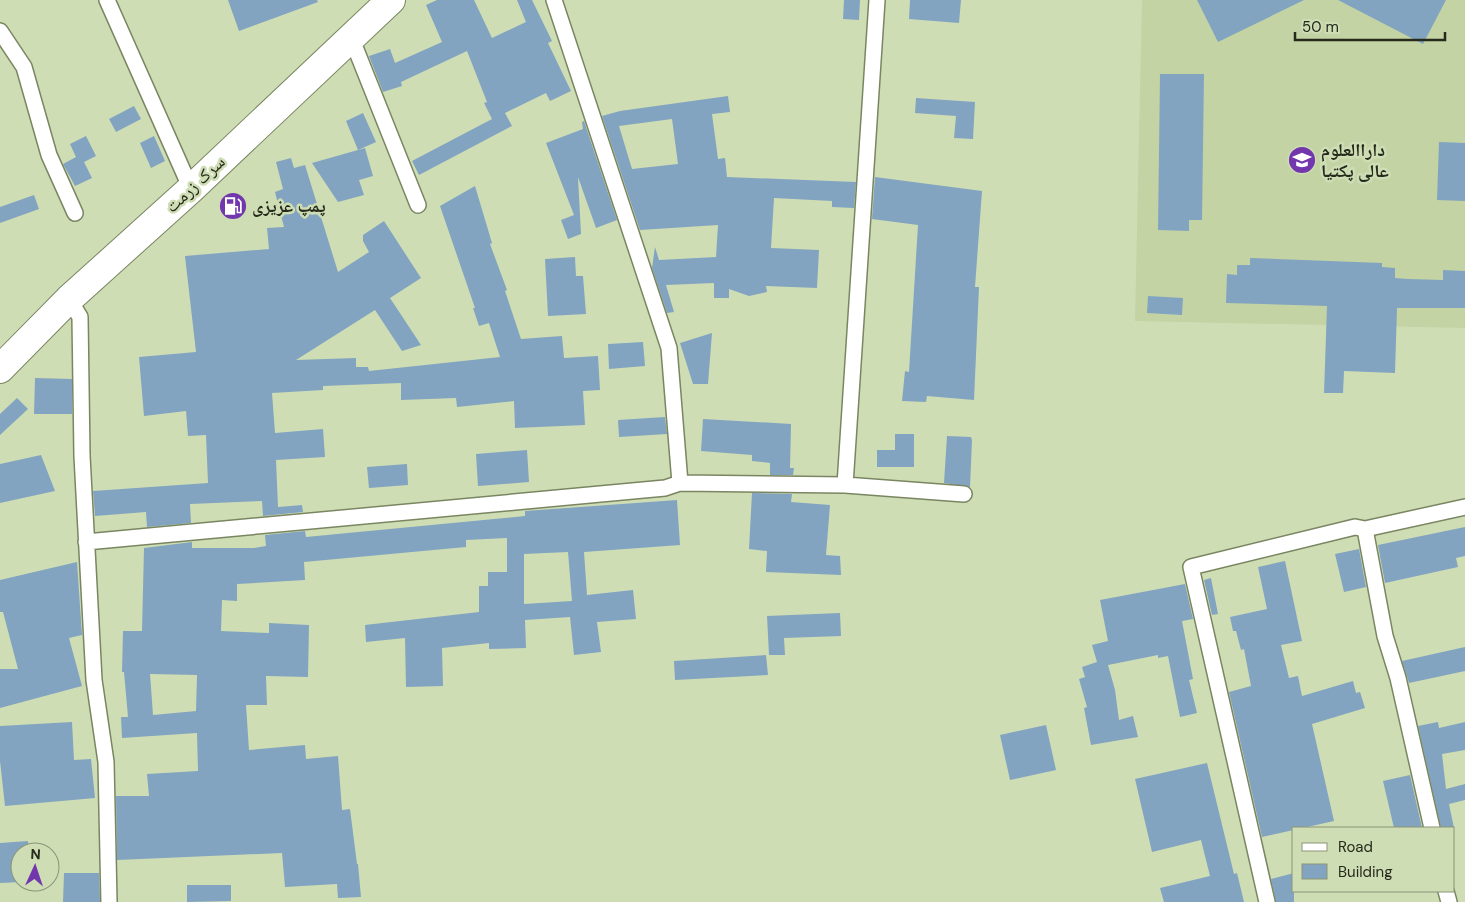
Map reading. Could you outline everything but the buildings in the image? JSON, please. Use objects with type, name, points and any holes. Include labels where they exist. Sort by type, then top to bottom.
[{"type":"highway","name":"سرک زرمت","points":[[0,369],[69,298],[191,190],[351,37],[369,9],[391,0]]},
{"type":"street","points":[[107,0],[191,190]]},
{"type":"street","points":[[554,0],[669,348],[680,483]]},
{"type":"street","points":[[845,485],[877,0]]},
{"type":"street","points":[[0,31],[24,67],[49,155],[75,213]]},
{"type":"street","points":[[351,37],[418,205]]},
{"type":"street","points":[[69,298],[80,317],[82,456],[86,542],[94,680],[106,762],[109,902]]},
{"type":"street","points":[[86,542],[665,488],[680,483],[845,485],[964,494]]},
{"type":"street","points":[[1267,902],[1191,567],[1355,527],[1365,529],[1465,507]]},
{"type":"street","points":[[1365,529],[1385,636],[1398,678],[1432,827]]},
{"type":"shaded area","name":"داراالعلوم عالی پکتیا","points":[[1142,0],[1465,0],[1465,328],[1135,321]]},
{"type":"place","name":"داراالعلوم عالی پکتیا","points":[[1302,160]]},
{"type":"place","name":"پمپ عزیزی","points":[[233,206]]}]
